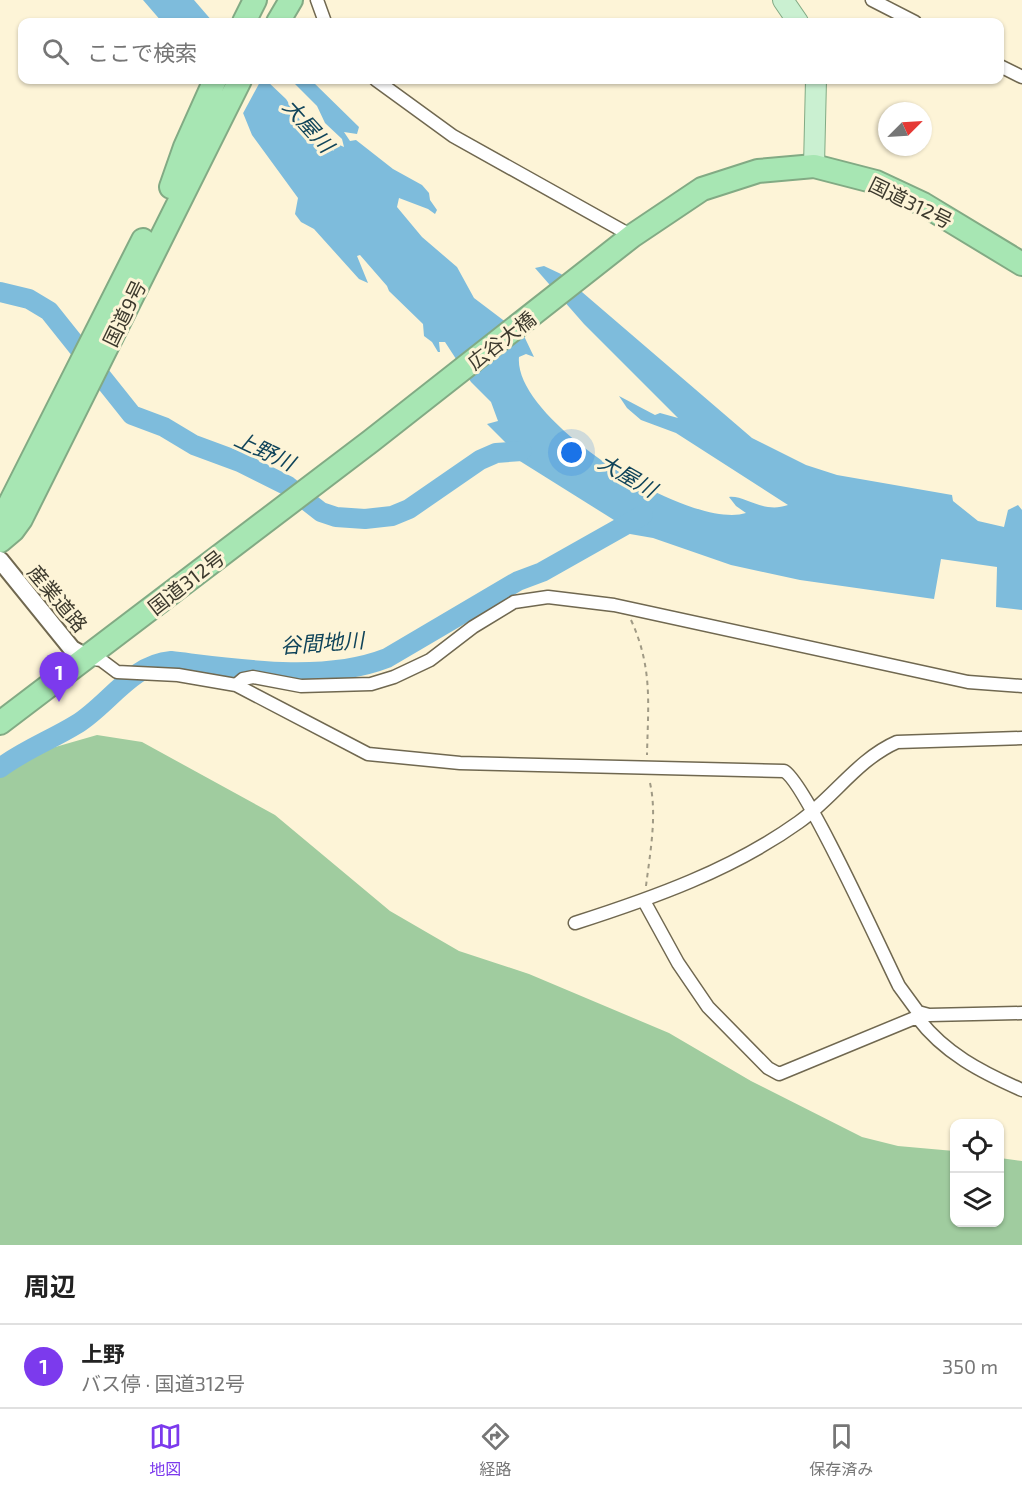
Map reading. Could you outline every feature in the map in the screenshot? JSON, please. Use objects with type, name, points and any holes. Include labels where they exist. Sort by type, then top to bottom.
[{"type":"highway","points":[[246,18],[255,0]]},
{"type":"highway","points":[[269,18],[283,7]]},
{"type":"highway","points":[[193,157],[214,84]]},
{"type":"highway","points":[[193,157],[227,84]]},
{"type":"highway","points":[[193,157],[238,84]]},
{"type":"highway","points":[[193,157],[243,84]]},
{"type":"highway","name":"国道9号","points":[[0,523],[90,362],[193,157]]},
{"type":"highway","name":"国道312号","points":[[631,237],[685,199],[725,180],[758,171],[814,165],[876,182],[914,200],[1022,264]]},
{"type":"highway","name":"広谷大橋","points":[[371,441],[631,237]]},
{"type":"highway","name":"国道9号","points":[[0,541],[13,531],[21,519],[90,362]]},
{"type":"highway","name":"国道312号","points":[[0,723],[88,658],[310,485],[371,441]]},
{"type":"main road","points":[[783,0],[795,18]]},
{"type":"main road","points":[[814,165],[816,84]]},
{"type":"street","points":[[872,0],[907,18]]},
{"type":"street","points":[[319,1],[324,18]]},
{"type":"street","points":[[1004,68],[1022,77]]},
{"type":"street","points":[[382,84],[453,136],[631,237]]},
{"type":"street","name":"産業道路","points":[[0,560],[72,648],[88,658]]},
{"type":"street","points":[[236,685],[243,679],[253,677],[301,686],[357,685],[394,677],[430,660],[473,627],[514,602],[525,599],[583,599],[968,682],[1022,686]]},
{"type":"street","points":[[88,658],[101,660],[117,672],[178,675],[236,685],[368,754],[460,763],[784,771],[791,775],[813,812],[899,986],[933,1037],[950,1051],[988,1075],[1022,1090]]},
{"type":"street","points":[[575,923],[644,901],[741,858],[813,812],[864,762],[879,750],[897,742],[1022,738]]},
{"type":"street","points":[[644,901],[678,963],[708,1007],[768,1068],[779,1074],[918,1014],[1022,1013]]},
{"type":"path","points":[[626,608],[644,656],[650,694],[647,768],[652,790],[652,822],[644,901]]},
{"type":"green space","points":[[97,735],[142,742],[275,815],[390,911],[459,951],[529,974],[669,1033],[751,1081],[862,1137],[898,1146],[950,1151],[950,1227],[1004,1227],[1004,1159],[1022,1161],[1022,1245],[0,1245],[0,773],[31,754]]},
{"type":"water","points":[[143,0],[194,0],[210,18],[159,18]]},
{"type":"water","points":[[209,84],[270,84],[286,99],[309,134],[334,151],[329,140],[344,147],[342,139],[325,123],[317,106],[295,84],[315,84],[359,127],[357,134],[344,132],[350,141],[356,140],[393,169],[422,185],[429,193],[430,200],[437,210],[435,214],[399,198],[397,207],[422,237],[457,267],[474,298],[524,336],[534,357],[526,354],[519,357],[525,383],[544,410],[573,439],[609,465],[648,488],[686,505],[720,514],[746,513],[729,497],[770,507],[788,505],[676,433],[641,420],[627,408],[619,396],[655,415],[660,413],[678,418],[584,324],[535,268],[544,266],[561,274],[752,438],[806,465],[837,475],[952,495],[953,501],[978,521],[1004,527],[1008,510],[1018,505],[1022,510],[1022,610],[996,607],[997,567],[941,559],[934,599],[800,580],[731,565],[653,538],[630,534],[614,520],[515,458],[496,454],[511,448],[487,424],[498,421],[491,402],[471,382],[445,342],[439,342],[440,352],[438,352],[432,342],[424,336],[423,324],[389,291],[360,255],[357,256],[368,283],[359,279],[314,229],[301,222],[295,214],[298,198],[252,135],[241,108]]},
{"type":"pier","points":[[205,84],[259,84],[241,117],[239,110]]},
{"type":"waterway","name":"上野川","points":[[0,292],[29,299],[49,311],[132,415],[164,427],[194,445],[240,462],[288,486],[321,512],[336,517],[365,519],[392,516],[409,509],[480,460],[496,453],[522,451]]},
{"type":"waterway","name":"谷間地川","points":[[0,768],[77,724],[144,669],[171,661],[280,672],[336,670],[362,666],[387,658],[518,581],[542,572],[643,515]]},
{"type":"place","name":"上野","points":[[59,702]]},
{"type":"water label","name":"大屋川","points":[[309,125]]},
{"type":"water label","name":"大屋川","points":[[628,475]]}]
